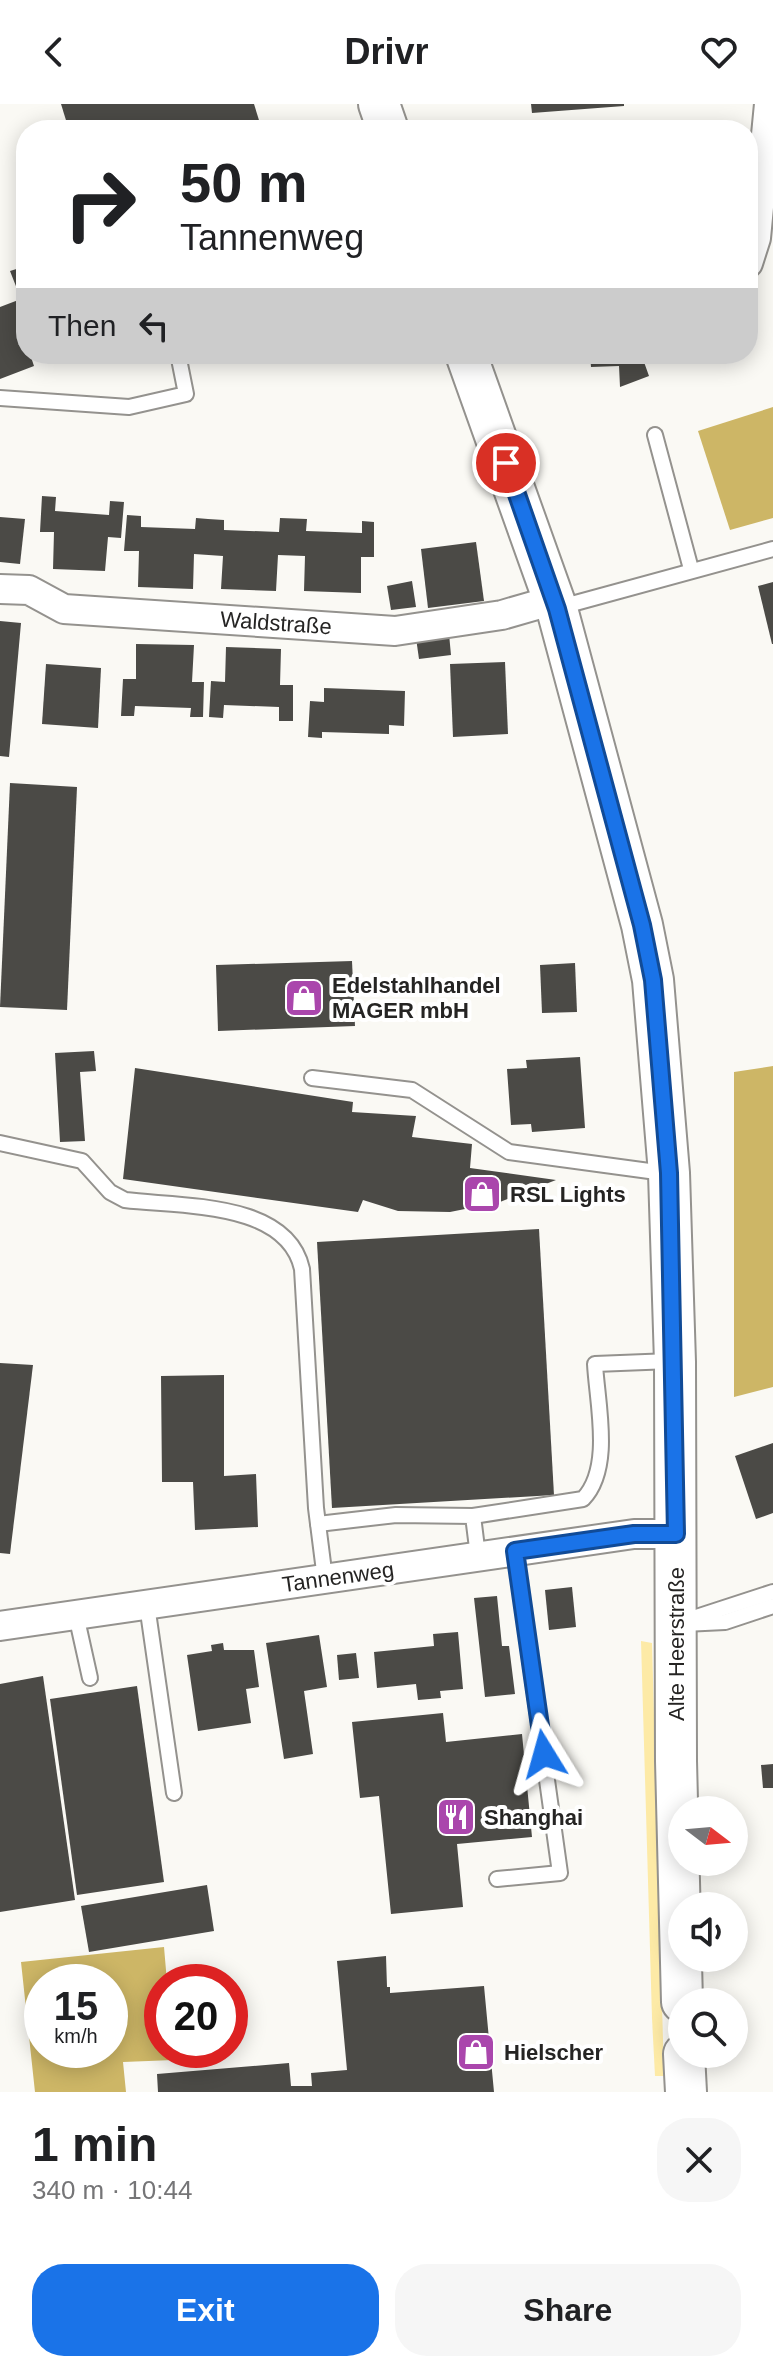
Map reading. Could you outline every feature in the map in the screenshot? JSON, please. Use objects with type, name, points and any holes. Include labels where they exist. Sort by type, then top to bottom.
[{"type":"street","points":[[758,217],[769,104]]},
{"type":"street","name":"Alte Heerstraße","points":[[470,364],[556,604],[642,925],[653,980],[669,1173],[675,1362],[682,1988]]},
{"type":"street","name":"Waldstraße","points":[[0,589],[29,590],[64,609],[395,631],[556,604]]},
{"type":"street","name":"Tannenweg","points":[[0,1626],[634,1534],[676,1534]]},
{"type":"street","points":[[685,2068],[686,2092]]},
{"type":"lane","points":[[0,398],[129,407],[186,394],[180,364]]},
{"type":"lane","points":[[655,435],[691,569]]},
{"type":"lane","points":[[556,604],[773,549]]},
{"type":"lane","points":[[312,1078],[412,1090],[509,1152],[669,1173]]},
{"type":"lane","points":[[0,1143],[82,1161],[110,1192],[125,1200],[244,1215],[270,1223],[289,1238],[299,1254],[302,1269],[318,1524],[325,1579]]},
{"type":"lane","points":[[318,1524],[396,1515],[473,1516],[583,1499],[592,1490],[599,1470],[595,1364],[675,1362]]},
{"type":"lane","points":[[473,1516],[478,1556]]},
{"type":"lane","points":[[497,1879],[560,1873],[515,1551]]},
{"type":"lane","points":[[676,1624],[773,1592]]},
{"type":"lane","points":[[147,1605],[174,1793]]},
{"type":"lane","points":[[676,1624],[707,1626],[773,1606]]},
{"type":"lane","points":[[76,1615],[90,1678]]},
{"type":"shaded area","points":[[773,407],[773,518],[730,530],[698,431]]},
{"type":"shaded area","points":[[773,1066],[773,1387],[734,1397],[734,1072]]},
{"type":"shaded area","points":[[641,1641],[652,1643],[664,2076],[655,2076]]},
{"type":"shaded area","points":[[164,1947],[165,1964],[144,1964],[144,2061],[128,2062],[128,1964],[24,1964],[24,1990],[21,1962]]},
{"type":"shaded area","points":[[32,2068],[124,2068],[126,2092],[35,2092]]},
{"type":"building","points":[[61,104],[254,104],[259,120],[66,120]]},
{"type":"building","points":[[531,104],[624,104],[624,106],[532,113]]},
{"type":"building","points":[[16,269],[16,286],[10,271]]},
{"type":"building","points":[[16,301],[16,364],[34,366],[0,379],[0,307]]},
{"type":"building","points":[[591,364],[645,364],[649,376],[620,387],[619,366],[591,367]]},
{"type":"building","points":[[42,496],[56,497],[55,511],[109,515],[110,501],[124,502],[121,538],[108,537],[105,571],[53,569],[54,532],[40,532]]},
{"type":"building","points":[[127,515],[141,516],[141,527],[195,529],[196,518],[224,520],[224,530],[279,532],[280,518],[307,519],[306,531],[362,533],[362,521],[374,522],[374,557],[361,557],[361,593],[304,591],[305,556],[278,555],[276,591],[221,589],[223,556],[194,554],[193,589],[138,587],[139,551],[124,551]]},
{"type":"building","points":[[0,517],[25,519],[20,564],[0,562]]},
{"type":"building","points":[[476,542],[484,601],[428,608],[421,549]]},
{"type":"building","points":[[412,581],[416,607],[391,610],[387,586]]},
{"type":"building","points":[[773,582],[773,644],[772,644],[758,586]]},
{"type":"building","points":[[0,621],[21,623],[9,757],[0,756]]},
{"type":"building","points":[[449,634],[451,655],[419,659],[416,638]]},
{"type":"building","points":[[136,644],[194,645],[192,682],[204,682],[203,717],[190,717],[191,708],[135,706],[134,716],[121,716],[123,679],[136,679]]},
{"type":"building","points":[[226,647],[281,649],[280,685],[293,685],[293,721],[279,721],[279,707],[224,705],[223,718],[209,717],[211,681],[225,682]]},
{"type":"building","points":[[505,662],[508,734],[453,737],[450,664]]},
{"type":"building","points":[[46,664],[101,668],[98,728],[42,724]]},
{"type":"building","points":[[324,688],[405,691],[404,726],[389,725],[389,734],[322,732],[322,738],[308,737],[310,701],[324,702]]},
{"type":"building","points":[[10,783],[77,787],[67,1010],[0,1007]]},
{"type":"building","points":[[352,961],[355,1026],[218,1031],[216,965]]},
{"type":"building","points":[[575,963],[577,1012],[542,1013],[540,965]]},
{"type":"building","points":[[94,1051],[96,1071],[80,1072],[85,1141],[60,1142],[55,1053]]},
{"type":"building","points":[[580,1057],[585,1128],[532,1132],[531,1124],[511,1125],[507,1069],[527,1068],[526,1060]]},
{"type":"building","points":[[135,1068],[353,1102],[352,1112],[416,1116],[412,1137],[472,1144],[470,1168],[556,1180],[500,1202],[450,1212],[398,1211],[363,1200],[358,1212],[123,1179]]},
{"type":"building","points":[[539,1229],[554,1495],[332,1508],[317,1242]]},
{"type":"building","points":[[0,1363],[33,1365],[10,1554],[0,1553]]},
{"type":"building","points":[[224,1375],[224,1476],[256,1474],[258,1527],[195,1530],[193,1482],[162,1482],[161,1376]]},
{"type":"building","points":[[773,1443],[773,1513],[756,1519],[735,1456]]},
{"type":"building","points":[[572,1587],[576,1627],[549,1630],[545,1590]]},
{"type":"building","points":[[497,1596],[502,1646],[509,1646],[515,1694],[485,1697],[474,1598]]},
{"type":"building","points":[[458,1632],[463,1689],[440,1691],[441,1698],[418,1700],[416,1684],[377,1688],[374,1652],[434,1646],[433,1634]]},
{"type":"building","points":[[319,1635],[327,1687],[304,1691],[313,1754],[284,1759],[266,1643]]},
{"type":"building","points":[[223,1643],[224,1650],[254,1650],[259,1687],[246,1689],[251,1723],[198,1731],[187,1655],[212,1651],[211,1645]]},
{"type":"building","points":[[356,1653],[359,1678],[339,1680],[337,1655]]},
{"type":"building","points":[[43,1676],[75,1900],[0,1912],[0,1684]]},
{"type":"building","points":[[137,1686],[164,1882],[77,1895],[50,1699]]},
{"type":"building","name":"Shanghai","points":[[443,1713],[446,1742],[522,1734],[532,1837],[457,1844],[463,1907],[391,1914],[379,1796],[360,1798],[352,1722]]},
{"type":"building","points":[[773,1764],[773,1788],[763,1788],[761,1765]]},
{"type":"building","points":[[207,1885],[214,1931],[89,1952],[81,1906]]},
{"type":"building","points":[[386,1956],[390,1993],[484,1986],[494,2092],[158,2092],[157,2074],[289,2063],[291,2086],[312,2086],[311,2073],[347,2070],[337,1961]]},
{"type":"place","name":"Edelstahlhandel MAGER mbH","points":[[304,998]]},
{"type":"place","name":"RSL Lights","points":[[482,1194]]},
{"type":"place","name":"Shanghai","points":[[456,1817]]},
{"type":"place","name":"Hielscher","points":[[476,2052]]},
{"type":"route","points":[[506,463],[557,609],[642,925],[653,980],[669,1173],[675,1362],[676,1534],[634,1534],[515,1551],[544,1754]]}]
